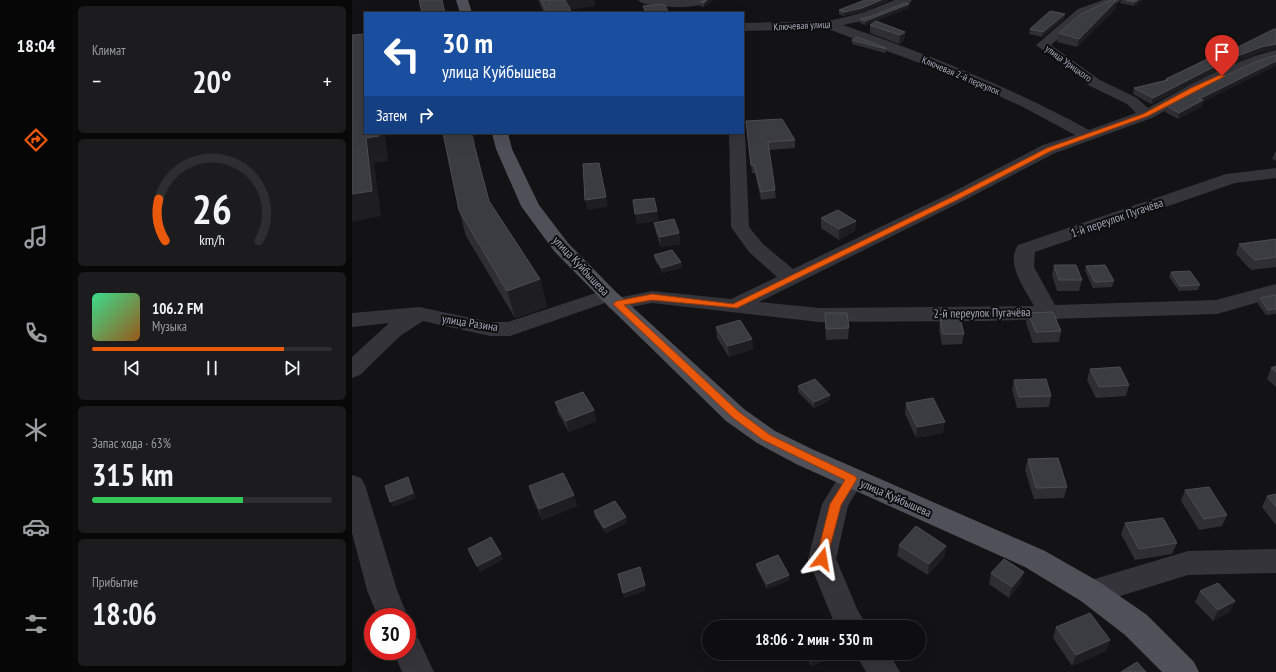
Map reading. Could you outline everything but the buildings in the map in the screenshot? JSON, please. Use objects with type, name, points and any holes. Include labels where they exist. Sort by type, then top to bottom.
[{"type":"main road","points":[[462,0],[466,12]]},
{"type":"main road","name":"улица Куйбышева","points":[[500,134],[504,148],[530,206],[560,247],[612,299],[735,415],[766,437],[851,479],[1035,559],[1091,592],[1136,625],[1183,672]]},
{"type":"street","points":[[644,0],[669,3],[697,3],[705,0]]},
{"type":"street","name":"Ключевая улица","points":[[744,27],[829,25],[866,16],[906,0]]},
{"type":"street","name":"улица Урицкого","points":[[1114,0],[1082,12],[1043,45],[1095,82],[1132,101],[1146,115]]},
{"type":"street","name":"Ключевая 2-й переулок","points":[[829,25],[886,44],[948,68],[1050,113],[1089,136]]},
{"type":"street","points":[[734,306],[956,197],[1049,149],[1146,115],[1193,89],[1250,63],[1276,54]]},
{"type":"street","points":[[737,134],[740,227],[756,248],[791,278]]},
{"type":"street","name":"1-й переулок Пугачёва","points":[[1048,312],[1024,267],[1025,250],[1232,178],[1276,173]]},
{"type":"street","name":"2-й переулок Пугачёва","points":[[734,306],[819,315],[1048,312],[1217,307],[1276,290]]},
{"type":"street","name":"улица Разина","points":[[352,320],[419,314],[490,329],[510,329],[612,299],[652,297],[734,306]]},
{"type":"street","points":[[352,370],[392,332],[419,314]]},
{"type":"street","points":[[848,620],[822,559],[835,504],[851,479]]},
{"type":"street","points":[[352,485],[382,590],[390,608]]},
{"type":"street","points":[[1091,592],[1188,563],[1276,562]]},
{"type":"street","points":[[412,660],[418,672]]},
{"type":"street","points":[[876,660],[884,672]]},
{"type":"route","points":[[822,559],[835,504],[851,479],[766,437],[735,415],[617,304],[652,297],[734,306],[956,197],[1049,149],[1146,115],[1193,89],[1222,76]]}]
